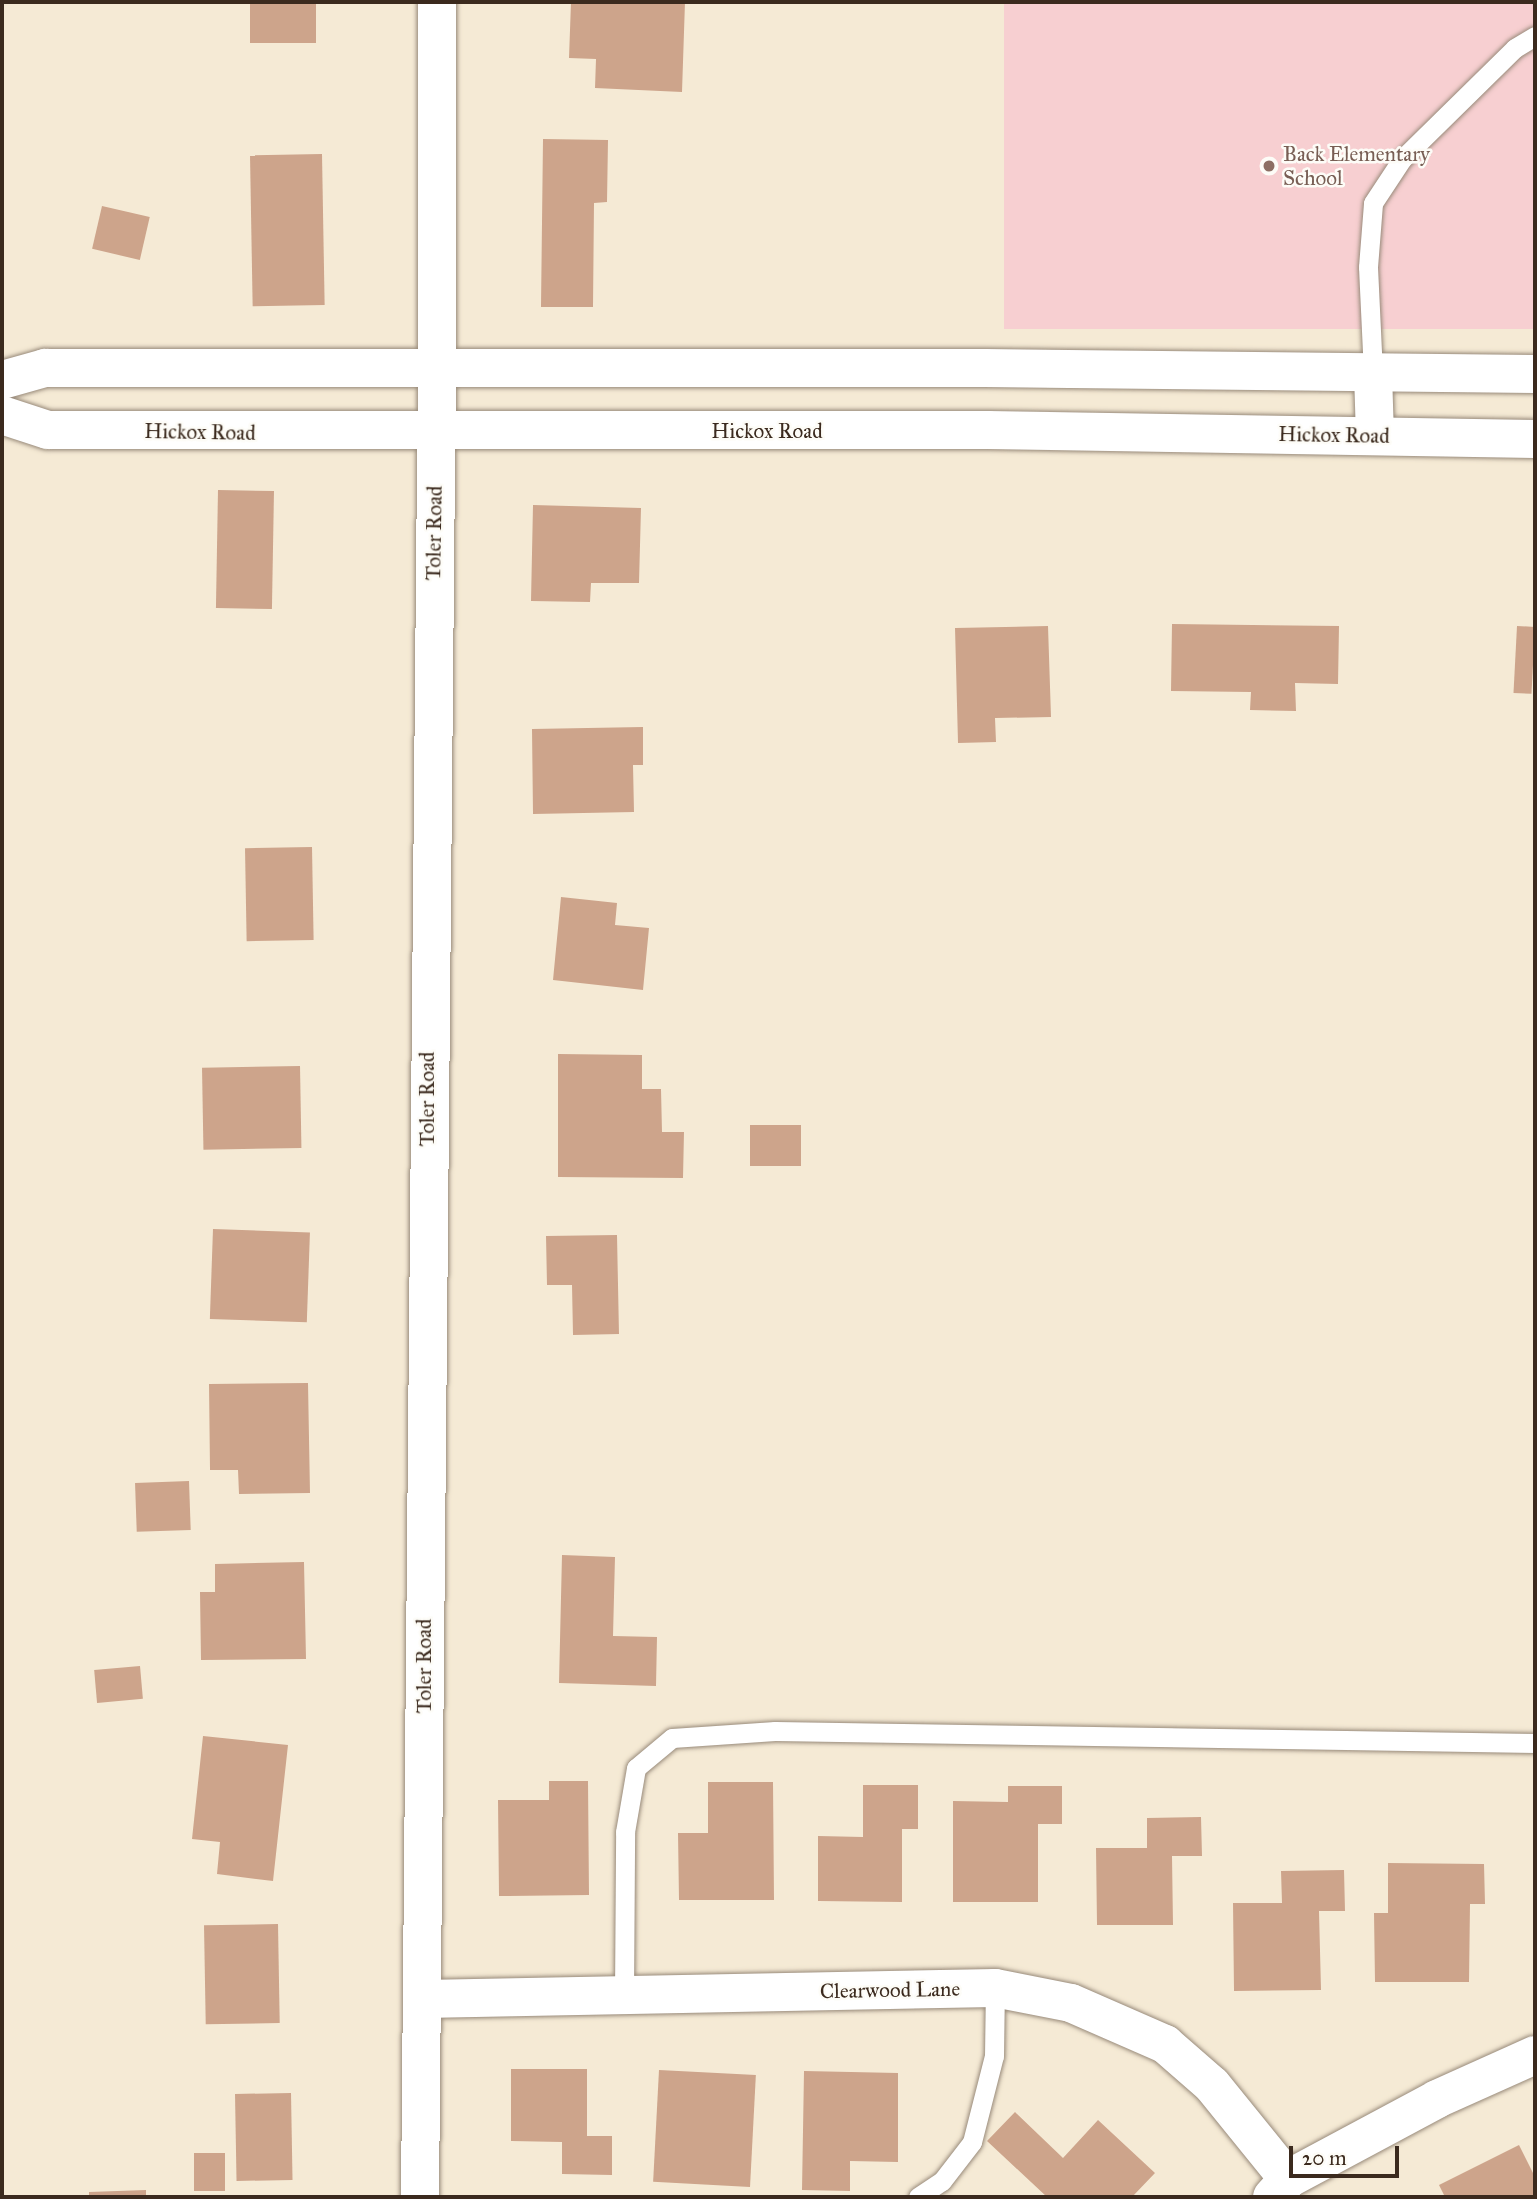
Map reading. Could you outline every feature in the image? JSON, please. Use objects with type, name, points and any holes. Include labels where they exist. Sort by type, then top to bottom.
[{"type":"street","name":"Toler Road","points":[[420,2197],[427,1050],[436,433],[438,2]]},
{"type":"street","points":[[2,380],[45,368],[1535,374]]},
{"type":"street","points":[[1373,373],[1375,436]]},
{"type":"street","name":"Hickox Road","points":[[2,415],[48,430],[436,433],[988,430],[1535,439]]},
{"type":"street","points":[[1468,438],[1495,422],[1535,422]]},
{"type":"street","name":"Clearwood Lane","points":[[423,2000],[995,1987],[1071,2003],[1165,2044],[1212,2085],[1280,2188]]},
{"type":"street","points":[[1280,2188],[1437,2099],[1535,2055]]},
{"type":"lane","points":[[1373,373],[1368,267],[1373,203],[1402,159],[1515,48],[1535,36]]},
{"type":"lane","points":[[624,1995],[625,1832],[636,1768],[672,1738],[775,1731],[1535,1743]]},
{"type":"lane","points":[[918,2197],[942,2181],[972,2142],[993,2056],[995,1987]]},
{"type":"shaded area","name":"Back Elementary School","points":[[1004,2],[1535,2],[1535,329],[1004,329]]},
{"type":"building","points":[[250,2],[316,2],[316,43],[250,43]]},
{"type":"building","points":[[571,2],[685,2],[682,92],[595,88],[596,59],[569,58]]},
{"type":"building","points":[[543,139],[608,140],[607,202],[594,203],[593,307],[541,307]]},
{"type":"building","points":[[322,154],[325,305],[253,306],[250,155]]},
{"type":"building","points":[[102,206],[150,217],[140,260],[92,249]]},
{"type":"building","points":[[218,490],[274,491],[272,609],[216,608]]},
{"type":"building","points":[[533,505],[641,508],[639,583],[591,583],[590,602],[531,601]]},
{"type":"building","points":[[1172,624],[1339,626],[1338,684],[1295,683],[1296,711],[1250,710],[1251,692],[1171,691]]},
{"type":"building","points":[[1048,626],[1051,717],[995,718],[996,742],[958,743],[955,628]]},
{"type":"building","points":[[1517,626],[1535,627],[1531,694],[1513,693]]},
{"type":"building","points":[[643,727],[643,765],[633,765],[634,812],[533,814],[532,729]]},
{"type":"building","points":[[312,847],[314,940],[247,941],[245,848]]},
{"type":"building","points":[[561,897],[617,903],[615,925],[649,928],[643,990],[553,980]]},
{"type":"building","points":[[558,1054],[642,1055],[642,1089],[661,1089],[662,1132],[684,1132],[683,1178],[558,1177]]},
{"type":"building","points":[[300,1066],[301,1148],[203,1150],[202,1068]]},
{"type":"building","points":[[750,1125],[801,1125],[801,1166],[750,1166]]},
{"type":"building","points":[[213,1229],[310,1232],[307,1322],[210,1319]]},
{"type":"building","points":[[617,1235],[619,1334],[573,1335],[572,1285],[547,1285],[546,1236]]},
{"type":"building","points":[[308,1383],[310,1493],[239,1494],[238,1470],[210,1470],[209,1384]]},
{"type":"building","points":[[189,1481],[191,1530],[137,1532],[135,1483]]},
{"type":"building","points":[[562,1555],[615,1557],[613,1636],[657,1637],[656,1686],[559,1683]]},
{"type":"building","points":[[304,1562],[306,1659],[201,1660],[200,1592],[215,1592],[215,1564]]},
{"type":"building","points":[[140,1666],[143,1699],[97,1703],[94,1670]]},
{"type":"building","points":[[203,1736],[288,1745],[273,1881],[217,1874],[220,1842],[192,1839]]},
{"type":"building","points":[[549,1781],[588,1781],[589,1895],[499,1896],[498,1800],[549,1800]]},
{"type":"building","points":[[708,1782],[773,1782],[774,1900],[679,1900],[678,1833],[708,1833]]},
{"type":"building","points":[[863,1785],[918,1785],[918,1829],[902,1829],[902,1902],[818,1901],[818,1836],[863,1837]]},
{"type":"building","points":[[1008,1786],[1062,1786],[1062,1824],[1038,1824],[1038,1902],[953,1902],[953,1801],[1008,1802]]},
{"type":"building","points":[[1201,1817],[1202,1856],[1172,1856],[1173,1925],[1097,1925],[1096,1848],[1147,1848],[1147,1818]]},
{"type":"building","points":[[1388,1863],[1484,1864],[1485,1904],[1470,1904],[1469,1982],[1375,1982],[1374,1913],[1388,1913]]},
{"type":"building","points":[[1344,1870],[1345,1911],[1319,1911],[1321,1990],[1234,1991],[1233,1903],[1282,1903],[1281,1871]]},
{"type":"building","points":[[278,1924],[280,2023],[206,2024],[204,1925]]},
{"type":"building","points":[[511,2069],[587,2069],[587,2136],[612,2136],[612,2175],[562,2174],[562,2142],[511,2141]]},
{"type":"building","points":[[659,2070],[756,2075],[750,2187],[653,2182]]},
{"type":"building","points":[[804,2071],[898,2073],[898,2162],[850,2161],[850,2191],[802,2190]]},
{"type":"building","points":[[291,2093],[293,2180],[237,2181],[235,2094]]},
{"type":"building","points":[[1015,2112],[1063,2158],[1098,2120],[1155,2173],[1132,2197],[1047,2197],[987,2141]]},
{"type":"building","points":[[1519,2145],[1535,2177],[1535,2197],[1445,2197],[1439,2185]]},
{"type":"building","points":[[194,2153],[225,2153],[225,2191],[194,2191]]},
{"type":"building","points":[[146,2190],[146,2197],[89,2197],[89,2192]]},
{"type":"place","name":"Back Elementary School","points":[[1269,166]]}]
